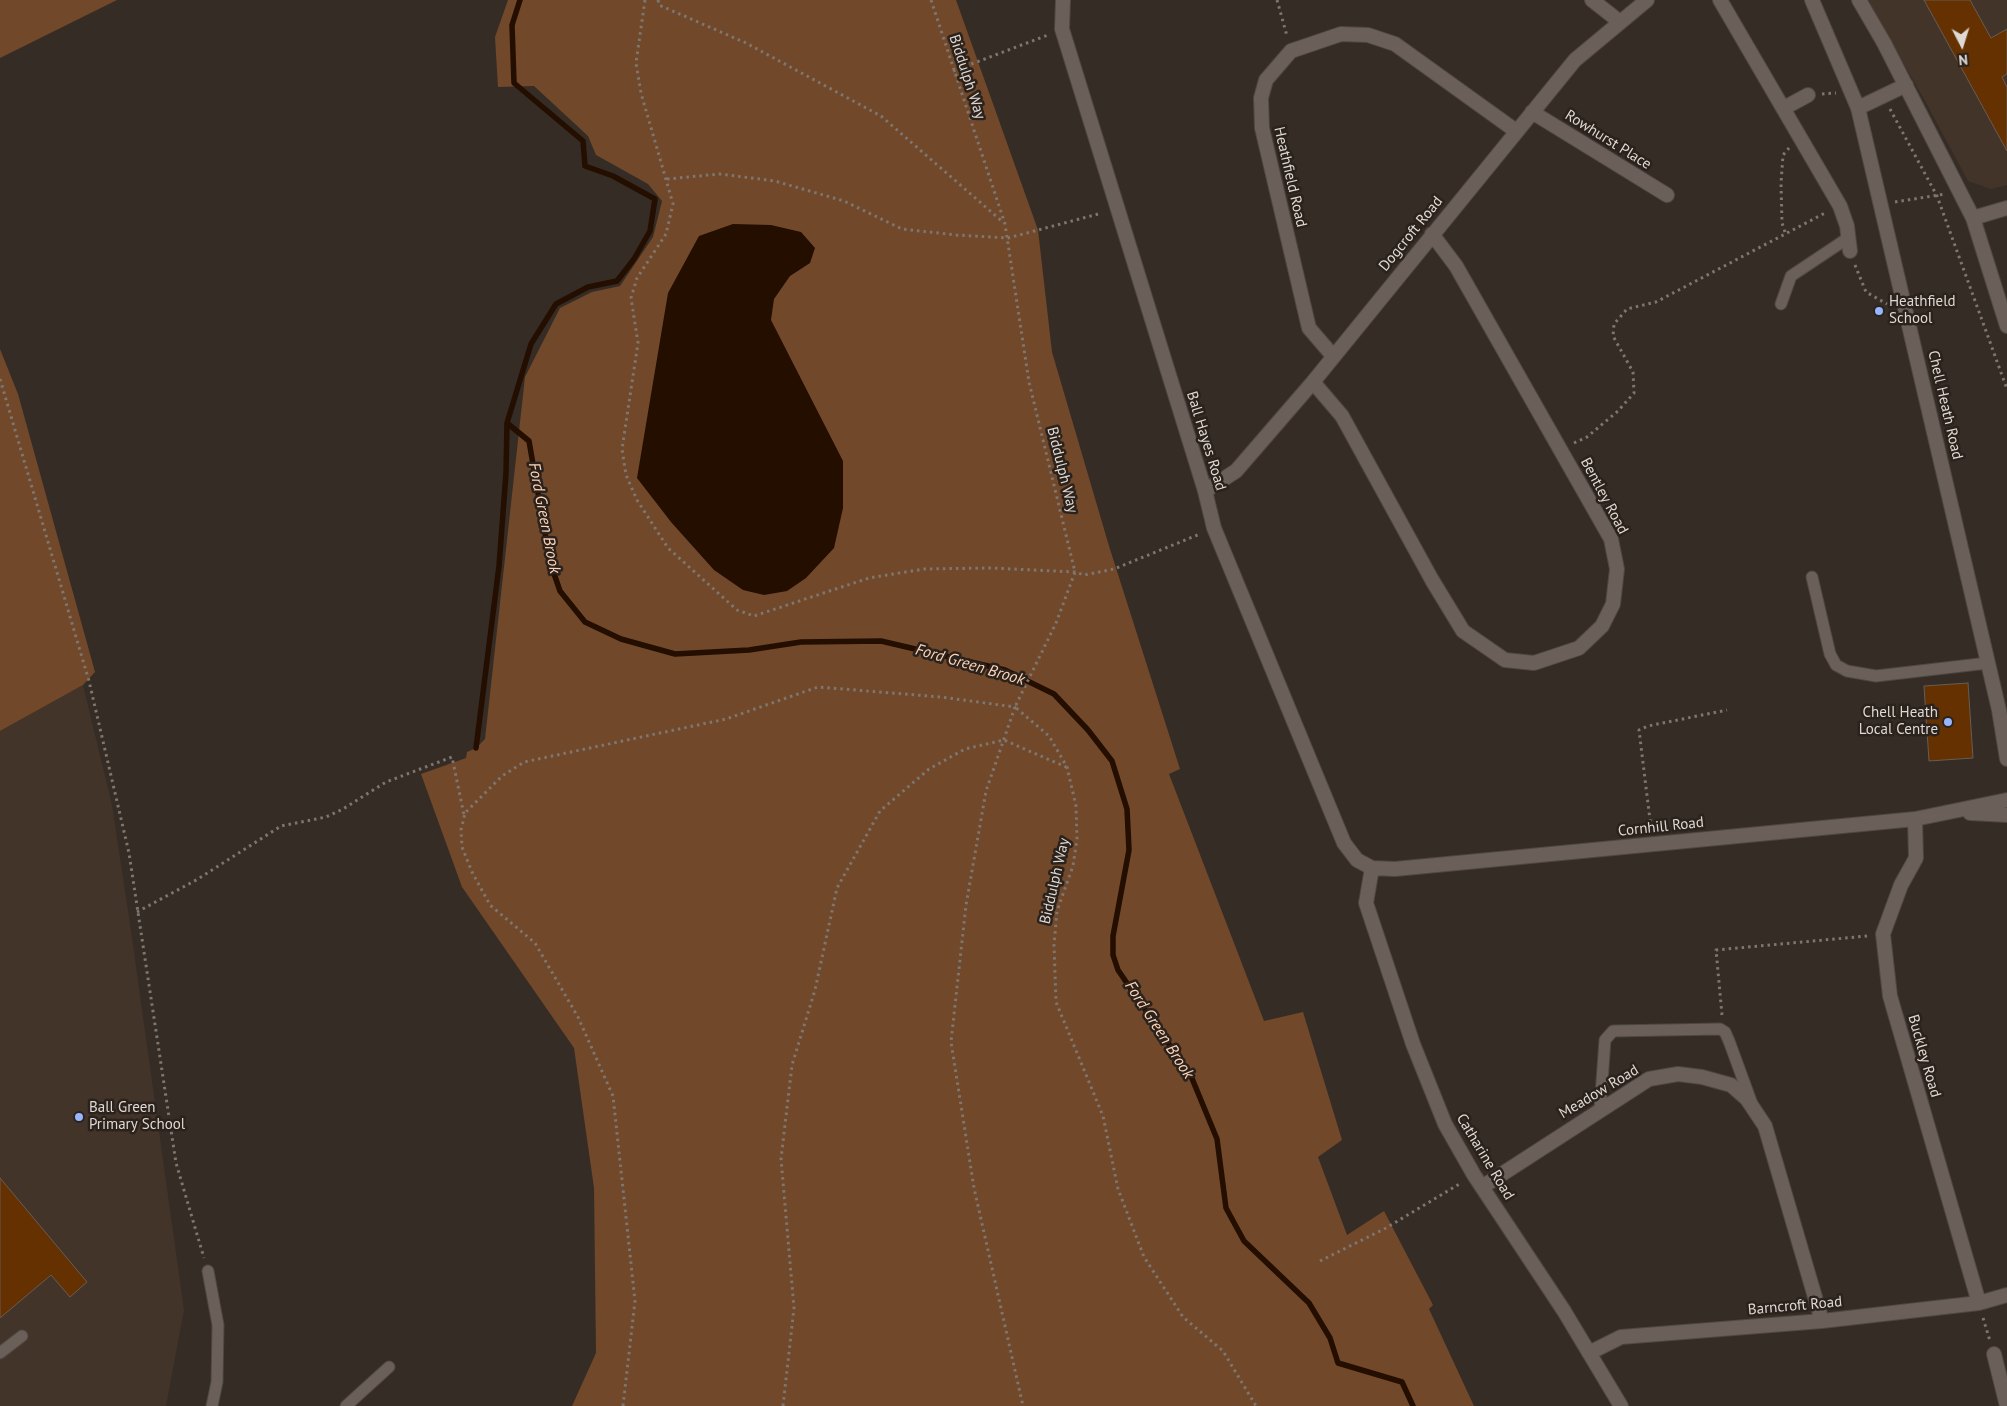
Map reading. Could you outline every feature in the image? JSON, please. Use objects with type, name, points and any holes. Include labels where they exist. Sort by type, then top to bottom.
[{"type":"street","name":"Ball Hayes Road","points":[[1062,0],[1062,29],[1205,491],[1214,528],[1344,843],[1357,860],[1372,868]]},
{"type":"street","points":[[1592,0],[1620,22]]},
{"type":"street","name":"Dogcroft Road","points":[[1205,491],[1236,471],[1312,382],[1575,60],[1647,0]]},
{"type":"street","points":[[1720,0],[1840,206],[1849,244]]},
{"type":"street","name":"Chell Heath Road","points":[[1812,0],[1858,108],[1999,710],[2007,760]]},
{"type":"street","points":[[1859,0],[1906,86],[1972,218],[2007,326]]},
{"type":"street","points":[[1290,51],[1341,34],[1368,35],[1395,44],[1516,131]]},
{"type":"street","name":"Heathfield Road","points":[[1290,51],[1266,80],[1261,98],[1262,128],[1309,328],[1333,356]]},
{"type":"street","points":[[1858,108],[1906,86]]},
{"type":"street","points":[[1784,108],[1808,95]]},
{"type":"street","name":"Rowhurst Place","points":[[1532,112],[1667,195]]},
{"type":"street","points":[[1972,218],[2007,208]]},
{"type":"street","name":"Bentley Road","points":[[1312,382],[1342,416],[1432,580],[1464,631],[1505,660],[1534,663],[1579,648],[1602,626],[1613,604],[1618,569],[1611,539],[1456,266],[1432,234]]},
{"type":"street","name":"Chell Heath Road","points":[[1999,710],[2007,724]]},
{"type":"street","name":"Cornhill Road","points":[[1372,868],[1395,869],[1915,818],[2007,800]]},
{"type":"street","name":"Cornhill Road","points":[[1952,812],[2007,815]]},
{"type":"street","name":"Buckley Road","points":[[1915,818],[1916,858],[1901,885],[1883,934],[1890,996],[1979,1303]]},
{"type":"street","name":"Catharine Road","points":[[1372,868],[1366,903],[1413,1044],[1445,1124],[1482,1187],[1621,1406]]},
{"type":"street","name":"Meadow Road","points":[[1482,1187],[1649,1079],[1678,1074],[1702,1077],[1731,1086],[1747,1099],[1765,1126],[1822,1321]]},
{"type":"street","name":"Barncroft Road","points":[[1589,1353],[1621,1337],[1822,1321],[1979,1303],[2007,1295]]},
{"type":"street","points":[[1994,1354],[2007,1406]]},
{"type":"lane","points":[[1781,304],[1791,276],[1849,244]]},
{"type":"lane","points":[[1812,577],[1830,654],[1836,665],[1847,671],[1876,676],[1988,663]]},
{"type":"lane","points":[[1600,1109],[1605,1040],[1613,1031],[1720,1029],[1725,1032],[1729,1041],[1755,1110]]},
{"type":"lane","points":[[208,1271],[218,1325],[217,1382],[212,1406]]},
{"type":"lane","points":[[0,1353],[22,1336]]},
{"type":"lane","points":[[346,1406],[388,1367]]},
{"type":"path","points":[[645,0],[636,62],[641,93],[673,204],[666,234],[637,278],[632,298],[638,343],[622,449],[626,475],[637,500],[668,548],[737,610],[754,616],[869,578],[924,569],[991,568],[1075,572],[1084,575],[1114,569],[1214,528]]},
{"type":"path","points":[[658,0],[659,5],[746,43],[882,116],[1005,224]]},
{"type":"path","name":"Biddulph Way","points":[[931,0],[1005,224],[1029,382],[1075,572]]},
{"type":"path","points":[[1277,0],[1290,51]]},
{"type":"path","points":[[953,71],[1062,29]]},
{"type":"path","points":[[1808,95],[1852,92]]},
{"type":"path","points":[[1884,97],[1937,196],[2007,389]]},
{"type":"path","points":[[1785,232],[1782,223],[1783,155],[1799,136]]},
{"type":"path","points":[[666,179],[720,174],[775,181],[844,201],[902,229],[1008,238],[1117,209]]},
{"type":"path","points":[[1881,204],[1958,192]]},
{"type":"path","points":[[1560,450],[1587,436],[1618,411],[1634,393],[1633,372],[1613,336],[1614,324],[1627,309],[1656,302],[1785,232],[1840,206]]},
{"type":"path","points":[[1849,244],[1866,292],[1907,316]]},
{"type":"path","points":[[0,379],[89,681],[129,853],[176,1162],[208,1271]]},
{"type":"path","points":[[1023,1406],[974,1188],[951,1042],[966,905],[986,792],[1015,707],[1056,623],[1075,572]]},
{"type":"path","points":[[623,1406],[635,1301],[613,1096],[578,1018],[535,943],[490,905],[472,872],[462,847],[461,830],[465,812],[502,776],[524,762],[726,719],[818,687],[941,697],[1015,707]]},
{"type":"path","name":"Biddulph Way","points":[[1015,707],[1049,736],[1067,767],[1076,806],[1077,839],[1073,866],[1057,910],[1054,945],[1056,1002],[1103,1116],[1118,1189],[1144,1257],[1183,1317],[1223,1351],[1256,1406]]},
{"type":"path","points":[[1653,844],[1639,730],[1648,726],[1727,710]]},
{"type":"path","points":[[783,1406],[794,1308],[781,1160],[792,1065],[815,990],[837,888],[880,811],[936,765],[965,749],[1004,740],[1067,767]]},
{"type":"path","points":[[137,912],[198,879],[281,826],[326,817],[386,782],[452,756],[464,816]]},
{"type":"path","points":[[1720,1029],[1722,1022],[1716,950],[1883,934]]},
{"type":"path","points":[[1320,1262],[1386,1228],[1474,1174]]},
{"type":"path","points":[[1979,1303],[1994,1354]]},
{"type":"shaded area","points":[[0,0],[117,0],[0,58]]},
{"type":"shaded area","points":[[508,0],[956,0],[1038,230],[1052,352],[1109,546],[1180,769],[1169,774],[1264,1021],[1303,1012],[1342,1140],[1318,1157],[1347,1235],[1384,1211],[1433,1305],[1429,1309],[1474,1406],[572,1406],[596,1353],[594,1188],[574,1048],[462,887],[421,774],[466,758],[467,752],[476,748],[485,739],[525,377],[560,308],[592,292],[620,286],[653,237],[662,201],[648,184],[596,155],[588,136],[534,86],[498,87],[495,37]]},
{"type":"shaded area","points":[[1867,0],[2007,0],[2007,185],[1991,189],[1968,181],[1924,99]]},
{"type":"shaded area","points":[[733,224],[771,225],[801,232],[815,248],[810,263],[790,276],[774,299],[771,320],[843,461],[843,508],[834,548],[806,578],[787,591],[764,595],[743,590],[714,570],[671,522],[637,478],[668,293],[699,236]]},
{"type":"shaded area","points":[[0,349],[18,394],[95,672],[83,685],[0,731]]},
{"type":"shaded area","name":"Ball Green Primary School","points":[[83,685],[112,805],[184,1310],[166,1406],[0,1406],[0,731]]},
{"type":"building","points":[[1924,0],[1970,0],[1991,38],[2007,29],[2007,74],[2002,77],[2007,87],[2007,151]]},
{"type":"building","name":"Chell Heath Local Centre","points":[[1968,683],[1973,758],[1929,761],[1924,686]]},
{"type":"building","points":[[0,1178],[87,1282],[70,1297],[51,1275],[0,1318]]},
{"type":"waterway","name":"Ford Green Brook","points":[[520,0],[512,25],[514,83],[583,141],[585,166],[613,176],[655,199],[650,231],[634,259],[617,281],[588,287],[556,304],[531,344],[507,423],[529,441],[550,562],[560,591],[585,622],[621,639],[675,654],[749,650],[801,642],[881,641],[1005,670],[1054,694],[1088,730],[1112,761],[1127,809],[1129,850],[1113,936],[1113,955],[1118,970],[1191,1076],[1217,1139],[1226,1208],[1244,1241],[1309,1303],[1330,1338],[1338,1363],[1402,1382],[1413,1406]]},
{"type":"waterway","name":"Ford Green Brook","points":[[476,748],[499,566],[506,473],[507,423]]},
{"type":"place","name":"Heathfield School","points":[[1879,311]]},
{"type":"place","name":"Chell Heath Local Centre","points":[[1948,722]]},
{"type":"place","name":"Ball Green Primary School","points":[[79,1117]]}]
